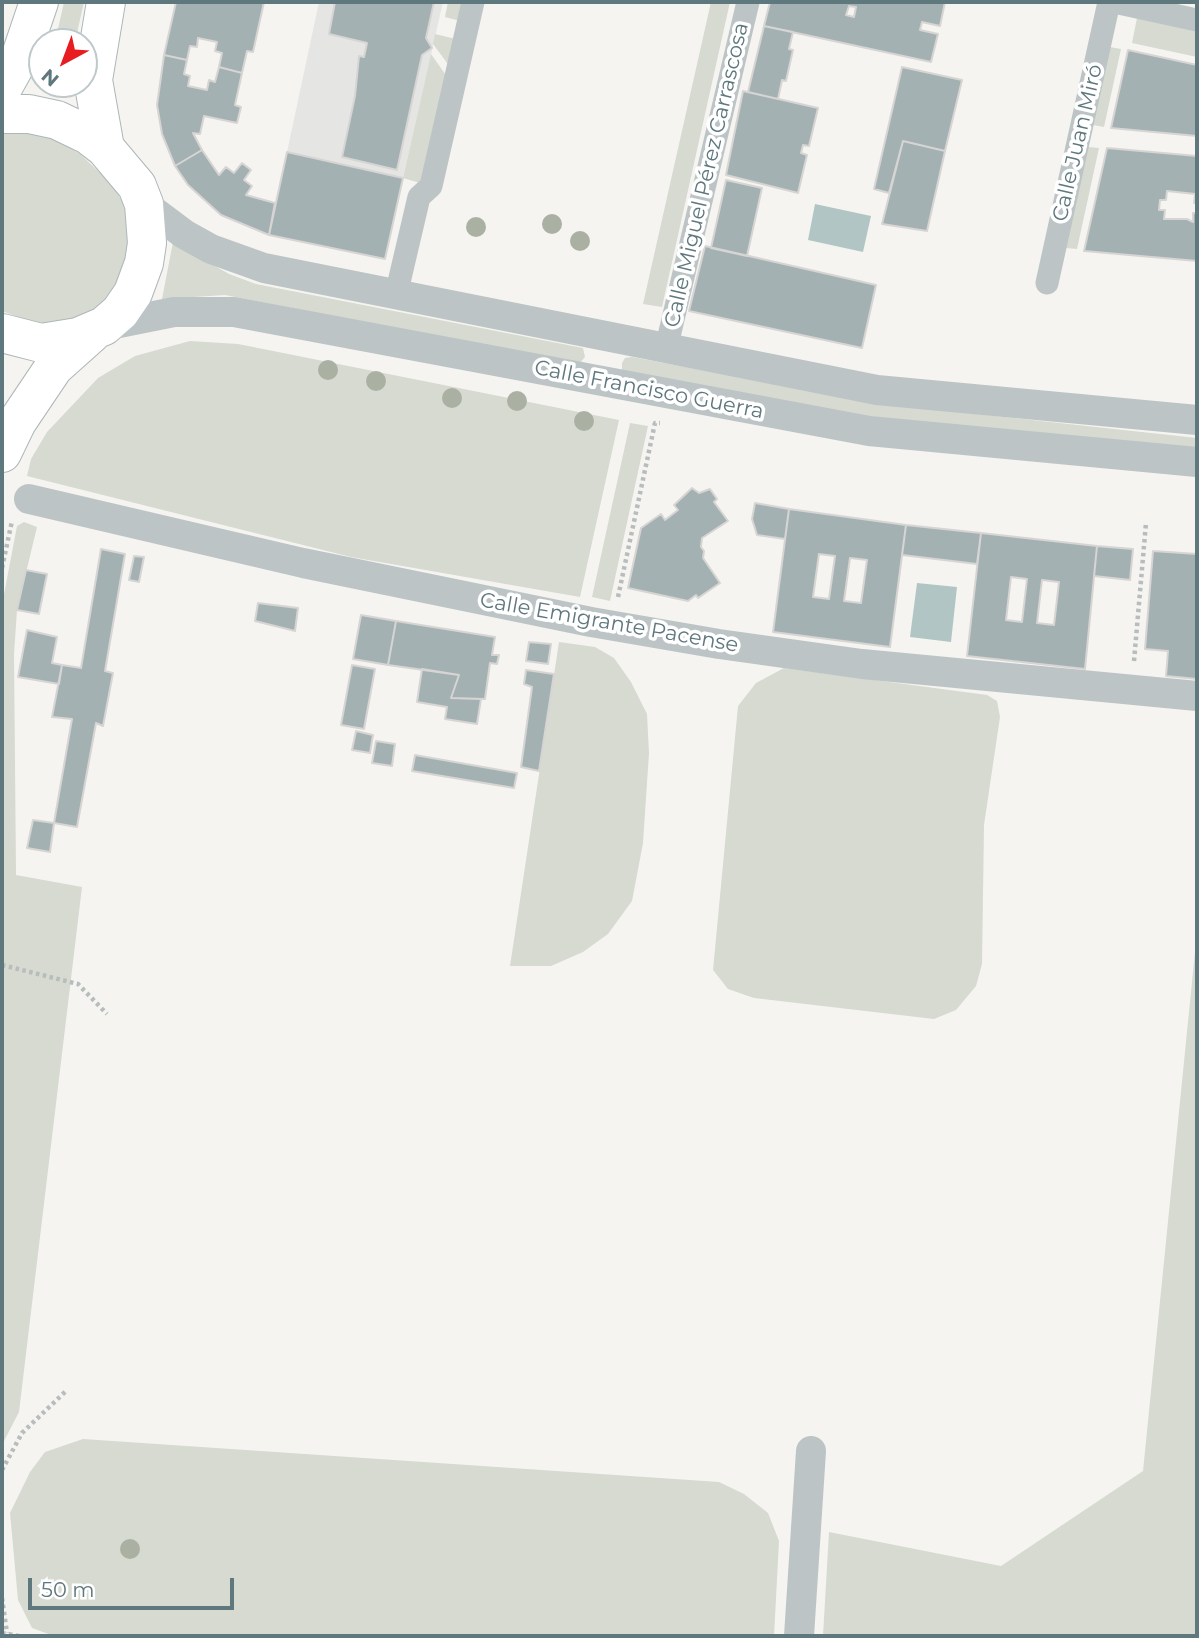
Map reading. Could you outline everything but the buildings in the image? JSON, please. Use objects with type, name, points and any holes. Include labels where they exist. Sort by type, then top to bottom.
[{"type":"main road","points":[[2,89],[21,55],[39,2]]},
{"type":"main road","points":[[105,148],[93,80],[106,2]]},
{"type":"main road","points":[[2,114],[46,117],[70,125],[105,148],[131,177],[144,204],[147,243],[144,263],[127,302],[54,367],[17,422],[2,453]]},
{"type":"main road","points":[[2,332],[41,343],[62,341],[99,328]]},
{"type":"street","points":[[396,295],[418,197],[431,186],[473,2]]},
{"type":"street","name":"Calle Miguel Pérez Carrascosa","points":[[666,349],[748,2]]},
{"type":"street","points":[[1112,2],[1197,20]]},
{"type":"street","name":"Calle Juan Miró","points":[[1047,284],[1112,2]]},
{"type":"street","name":"Calle Francisco Guerra","points":[[144,204],[184,234],[239,262],[396,295],[877,390],[1197,420]]},
{"type":"street","name":"Calle Francisco Guerra","points":[[99,328],[174,312],[234,312],[869,431],[1197,462]]},
{"type":"street","points":[[600,380],[608,337]]},
{"type":"street","name":"Calle Emigrante Pacense","points":[[22,503],[303,564],[611,626],[862,664],[1197,696]]},
{"type":"street","points":[[799,1636],[811,1451]]},
{"type":"path","points":[[611,626],[655,423],[666,424]]},
{"type":"path","points":[[2,568],[22,503]]},
{"type":"path","points":[[1132,690],[1146,523]]},
{"type":"path","points":[[2,965],[79,984],[107,1014]]},
{"type":"path","points":[[2,1469],[22,1433],[65,1391]]},
{"type":"path","points":[[2,1598],[4,1632],[19,1636]]},
{"type":"shaded area","points":[[64,2],[84,2],[78,28],[58,28]]},
{"type":"shaded area","points":[[319,2],[443,2],[403,178],[287,152]]},
{"type":"shaded area","points":[[448,2],[469,2],[464,22],[445,17]]},
{"type":"shaded area","points":[[711,2],[730,2],[662,307],[643,304]]},
{"type":"shaded area","points":[[1137,18],[1197,31],[1197,57],[1132,43]]},
{"type":"shaded area","points":[[435,34],[460,40],[453,71],[433,44]]},
{"type":"shaded area","points":[[1110,47],[1121,49],[1104,127],[1093,125]]},
{"type":"shaded area","points":[[431,54],[450,81],[427,185],[403,178]]},
{"type":"shaded area","points":[[14,128],[55,138],[81,155],[111,183],[124,204],[131,226],[132,247],[120,283],[98,308],[84,317],[49,325],[2,311],[2,130]]},
{"type":"shaded area","points":[[1088,147],[1099,148],[1077,249],[1066,248]]},
{"type":"shaded area","points":[[815,204],[871,216],[863,252],[808,240]]},
{"type":"shaded area","points":[[173,242],[229,274],[256,284],[583,348],[585,357],[579,364],[225,295],[162,299]]},
{"type":"shaded area","points":[[190,341],[238,344],[619,420],[580,597],[351,557],[27,476],[31,459],[47,432],[98,378],[135,356]]},
{"type":"shaded area","points":[[632,357],[885,404],[1197,438],[1197,453],[882,420],[630,374],[622,370],[622,363],[625,358]]},
{"type":"shaded area","points":[[630,423],[648,426],[610,601],[592,597]]},
{"type":"shaded area","points":[[24,522],[37,527],[17,610],[14,654],[16,875],[82,887],[19,1412],[2,1445],[2,605],[17,526]]},
{"type":"shaded area","points":[[917,583],[957,587],[951,642],[910,637]]},
{"type":"shaded area","points":[[559,642],[595,647],[614,658],[631,682],[647,714],[649,753],[643,843],[632,901],[608,934],[583,952],[551,966],[510,966]]},
{"type":"shaded area","points":[[784,668],[987,695],[997,701],[1000,717],[984,825],[982,964],[976,986],[956,1010],[934,1019],[754,998],[728,989],[713,970],[738,706],[756,683]]},
{"type":"shaded area","points":[[1197,932],[1197,1636],[823,1636],[829,1532],[1001,1566],[1143,1471]]},
{"type":"shaded area","points":[[83,1439],[719,1482],[744,1494],[768,1513],[779,1541],[774,1636],[54,1636],[32,1628],[18,1600],[10,1513],[30,1472],[45,1452]]}]
